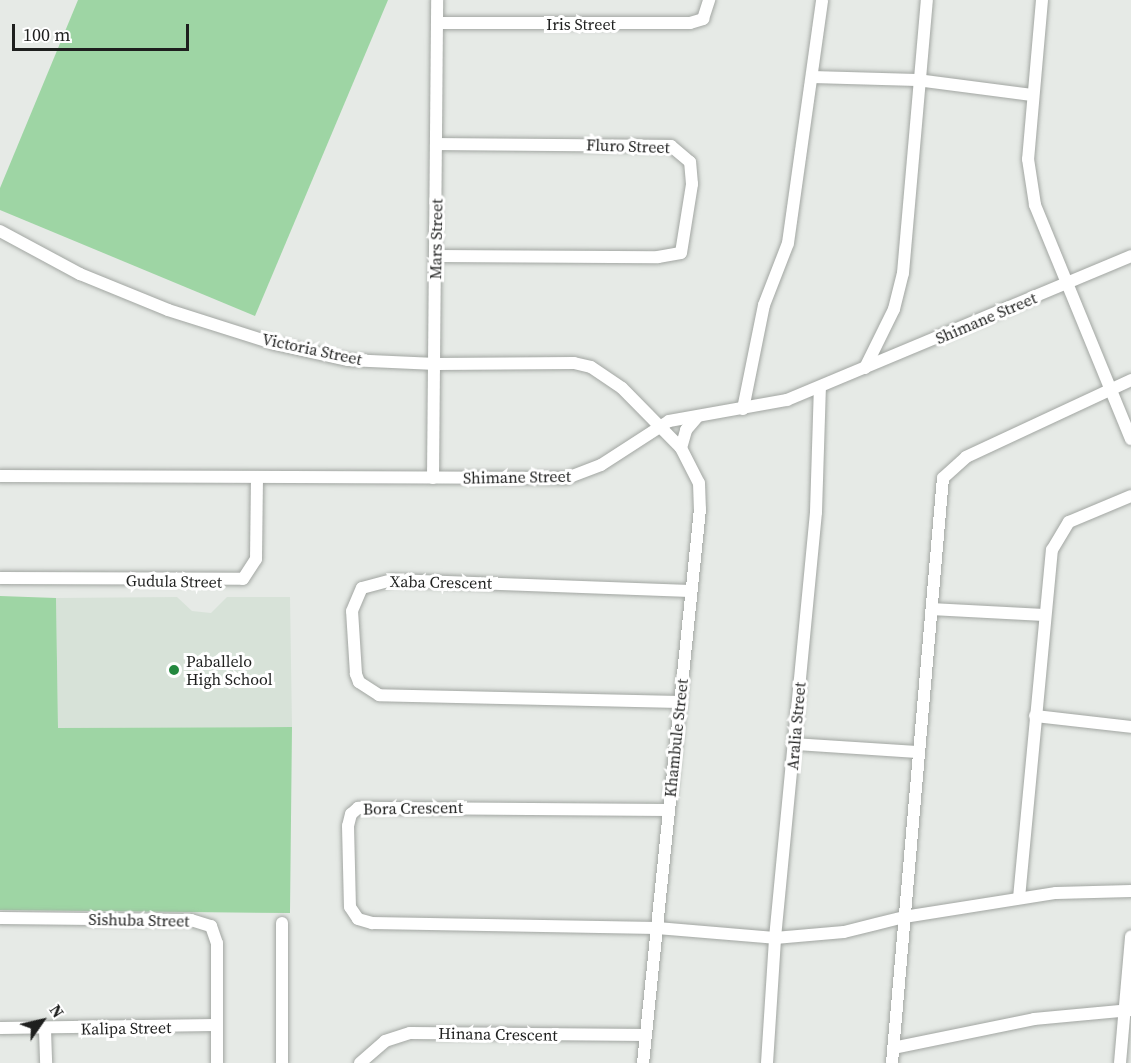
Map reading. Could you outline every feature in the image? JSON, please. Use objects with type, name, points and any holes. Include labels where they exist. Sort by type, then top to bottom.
[{"type":"street","name":"Mars Street","points":[[433,478],[438,144],[437,0]]},
{"type":"street","name":"Iris Street","points":[[437,23],[690,23],[703,19],[709,0]]},
{"type":"street","points":[[743,409],[764,305],[788,243],[822,0]]},
{"type":"street","points":[[866,368],[894,309],[903,273],[915,158],[917,80],[927,0]]},
{"type":"street","points":[[1042,0],[1032,95],[1030,181],[1038,214],[1065,284],[1131,440]]},
{"type":"street","points":[[812,77],[917,80],[1032,95]]},
{"type":"street","name":"Fluro Street","points":[[436,256],[658,257],[681,253],[692,184],[690,162],[671,146],[438,144]]},
{"type":"street","name":"Victoria Street","points":[[0,231],[80,274],[157,306],[275,344],[348,360],[436,364],[574,363],[591,367],[622,388],[659,425]]},
{"type":"street","name":"Shimane Street","points":[[0,476],[257,479],[567,478],[601,465],[659,425],[787,400],[1131,256]]},
{"type":"street","points":[[892,1063],[932,609],[939,498],[949,469],[1008,436],[1131,380]]},
{"type":"street","name":"Aralia Street","points":[[767,1063],[775,938],[816,512],[820,388]]},
{"type":"street","points":[[681,448],[686,430],[698,416]]},
{"type":"street","name":"Khambule Street","points":[[643,1063],[700,495],[695,471],[681,448],[659,425]]},
{"type":"street","name":"Gudula Street","points":[[0,578],[243,579],[256,559],[257,479]]},
{"type":"street","points":[[1019,898],[1043,615],[1052,550],[1061,528],[1078,516],[1131,496]]},
{"type":"street","name":"Xaba Crescent","points":[[680,702],[379,695],[359,682],[356,674],[352,611],[362,588],[392,580],[691,591]]},
{"type":"street","points":[[932,609],[1043,615]]},
{"type":"street","points":[[1035,716],[1131,727]]},
{"type":"street","points":[[795,744],[919,752]]},
{"type":"street","name":"Bora Crescent","points":[[657,928],[361,921],[350,907],[348,826],[353,811],[365,806],[668,810]]},
{"type":"street","points":[[657,928],[775,938],[844,932],[904,917],[1019,898],[1097,890],[1131,891]]},
{"type":"street","name":"Sishuba Street","points":[[0,918],[191,920],[207,924],[214,931],[217,943],[217,1063]]},
{"type":"street","points":[[282,923],[282,1063]]},
{"type":"street","points":[[1120,1063],[1128,1009],[1131,936]]},
{"type":"street","points":[[893,1048],[1034,1019],[1128,1009]]},
{"type":"street","name":"Kalipa Street","points":[[0,1028],[45,1030],[216,1026]]},
{"type":"street","points":[[45,1030],[46,1063]]},
{"type":"street","name":"Hinana Crescent","points":[[360,1063],[385,1041],[410,1033],[646,1035]]},
{"type":"shaded area","name":"Paballelo High School","points":[[177,597],[192,611],[211,613],[227,597],[290,597],[292,727],[58,728],[56,598]]},
{"type":"green space","points":[[78,0],[388,0],[255,316],[0,210],[0,188]]},
{"type":"green space","points":[[0,596],[56,598],[58,728],[292,727],[290,913],[0,910]]},
{"type":"place","name":"Paballelo High School","points":[[174,670]]}]
